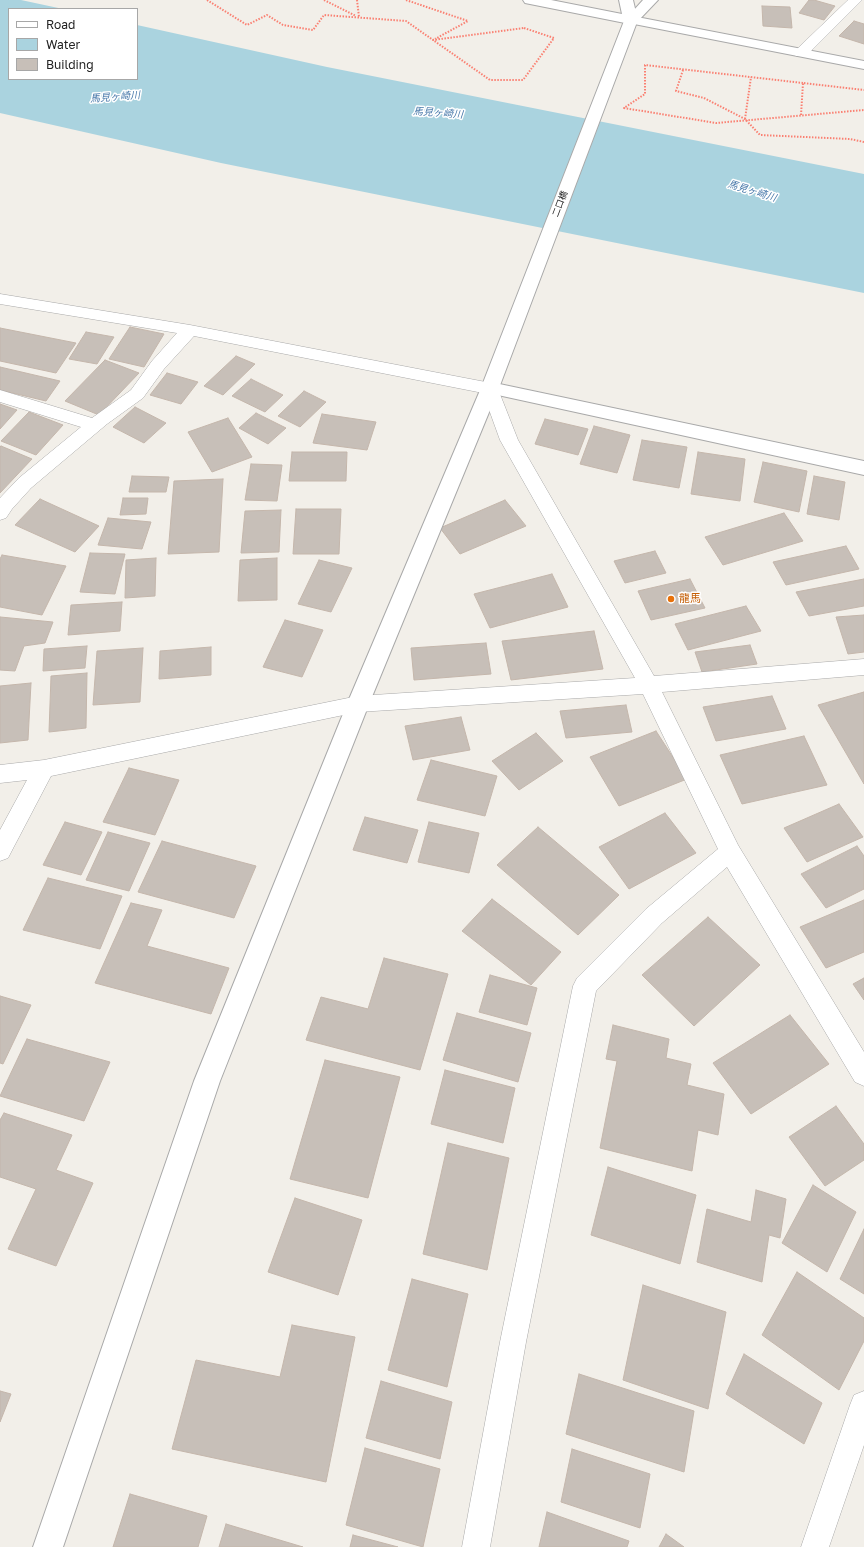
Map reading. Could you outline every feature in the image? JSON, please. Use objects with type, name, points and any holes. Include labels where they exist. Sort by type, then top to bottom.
[{"type":"street","points":[[530,0],[631,21],[864,65]]},
{"type":"street","points":[[626,0],[631,21]]},
{"type":"street","points":[[631,21],[651,0]]},
{"type":"street","name":"二口橋","points":[[48,1547],[207,1081],[358,704],[490,388],[631,21]]},
{"type":"street","points":[[490,388],[864,468]]},
{"type":"lane","points":[[801,53],[855,0]]},
{"type":"lane","points":[[0,298],[190,330],[490,388],[509,440],[649,685],[730,852],[864,1074]]},
{"type":"lane","points":[[2,507],[24,483],[95,425],[137,394],[158,365],[190,330]]},
{"type":"lane","points":[[0,396],[95,425]]},
{"type":"lane","points":[[0,774],[44,769],[358,704],[649,685],[864,667]]},
{"type":"lane","points":[[0,851],[44,769]]},
{"type":"lane","points":[[476,1547],[513,1342],[585,986],[654,916],[730,852]]},
{"type":"lane","points":[[815,1547],[864,1405]]},
{"type":"path","points":[[207,0],[247,25],[267,15],[283,25],[313,30],[324,15],[406,21],[433,40],[490,80],[523,80],[554,38],[524,28],[433,40]]},
{"type":"path","points":[[324,0],[359,18]]},
{"type":"path","points":[[357,0],[359,18]]},
{"type":"path","points":[[406,0],[468,21],[433,40]]},
{"type":"path","points":[[864,90],[646,65],[645,94],[624,108],[716,123],[745,119],[864,110]]},
{"type":"path","points":[[683,70],[676,91],[704,98],[745,119],[760,135],[850,139],[864,142]]},
{"type":"path","points":[[745,119],[751,77]]},
{"type":"path","points":[[801,115],[803,83]]},
{"type":"water","name":"馬見ヶ崎川","points":[[0,0],[21,0],[58,8],[8,8],[8,80],[138,80],[138,25],[327,67],[864,174],[864,293],[221,163],[0,113]]},
{"type":"building","points":[[809,0],[835,6],[824,20],[799,13]]},
{"type":"building","points":[[762,6],[790,7],[792,28],[763,26]]},
{"type":"building","points":[[854,21],[864,24],[864,44],[839,36]]},
{"type":"building","points":[[130,327],[164,334],[144,367],[109,359]]},
{"type":"building","points":[[0,328],[76,343],[56,373],[0,361]]},
{"type":"building","points":[[86,332],[114,337],[97,364],[69,359]]},
{"type":"building","points":[[236,356],[255,364],[223,395],[204,386]]},
{"type":"building","points":[[105,360],[139,373],[99,415],[65,401]]},
{"type":"building","points":[[0,367],[60,381],[46,401],[0,390]]},
{"type":"building","points":[[167,373],[198,382],[181,404],[150,395]]},
{"type":"building","points":[[251,379],[283,395],[265,412],[232,396]]},
{"type":"building","points":[[304,391],[326,402],[300,427],[278,416]]},
{"type":"building","points":[[0,404],[17,410],[0,429]]},
{"type":"building","points":[[135,407],[166,423],[144,443],[113,427]]},
{"type":"building","points":[[29,412],[63,425],[36,455],[1,441]]},
{"type":"building","points":[[256,413],[286,428],[268,444],[239,428]]},
{"type":"building","points":[[322,414],[376,422],[367,450],[313,443]]},
{"type":"building","points":[[228,418],[252,457],[212,472],[188,432]]},
{"type":"building","points":[[545,419],[588,429],[578,455],[535,444]]},
{"type":"building","points":[[594,426],[630,435],[617,473],[580,464]]},
{"type":"building","points":[[642,440],[687,447],[679,488],[633,480]]},
{"type":"building","points":[[1,446],[32,459],[0,493],[0,447]]},
{"type":"building","points":[[292,452],[347,452],[346,481],[289,481]]},
{"type":"building","points":[[698,452],[745,459],[740,501],[691,494]]},
{"type":"building","points":[[763,462],[807,471],[799,512],[754,502]]},
{"type":"building","points":[[251,464],[282,465],[277,501],[245,500]]},
{"type":"building","points":[[132,476],[169,477],[166,492],[129,492]]},
{"type":"building","points":[[814,476],[845,482],[839,520],[807,514]]},
{"type":"building","points":[[223,479],[219,552],[168,554],[174,481]]},
{"type":"building","points":[[123,498],[148,498],[146,514],[120,515]]},
{"type":"building","points":[[40,499],[99,526],[75,552],[15,525]]},
{"type":"building","points":[[505,500],[526,526],[460,554],[440,528]]},
{"type":"building","points":[[296,509],[341,509],[339,554],[293,554]]},
{"type":"building","points":[[281,510],[279,552],[241,553],[245,511]]},
{"type":"building","points":[[784,513],[803,541],[723,565],[705,537]]},
{"type":"building","points":[[108,518],[151,522],[142,549],[98,545]]},
{"type":"building","points":[[846,546],[859,569],[786,585],[773,562]]},
{"type":"building","points":[[655,551],[666,573],[625,583],[614,561]]},
{"type":"building","points":[[90,553],[125,554],[115,594],[80,592]]},
{"type":"building","points":[[2,555],[66,566],[42,615],[0,607],[0,559]]},
{"type":"building","points":[[156,558],[155,596],[125,598],[126,560]]},
{"type":"building","points":[[277,558],[277,600],[238,601],[240,560]]},
{"type":"building","points":[[319,560],[352,568],[331,612],[298,604]]},
{"type":"building","points":[[552,574],[568,607],[490,628],[474,594]]},
{"type":"building","name":"龍馬","points":[[690,579],[705,608],[651,620],[638,591]]},
{"type":"building","points":[[864,579],[864,606],[809,616],[796,592]]},
{"type":"building","points":[[122,602],[120,631],[68,635],[71,605]]},
{"type":"building","points":[[746,606],[761,631],[688,650],[675,624]]},
{"type":"building","points":[[864,615],[864,652],[848,654],[836,617]]},
{"type":"building","points":[[0,617],[53,622],[45,643],[24,646],[15,671],[0,670]]},
{"type":"building","points":[[285,620],[323,630],[302,677],[263,667]]},
{"type":"building","points":[[594,631],[603,669],[511,680],[502,641]]},
{"type":"building","points":[[486,643],[491,674],[414,680],[411,648]]},
{"type":"building","points":[[750,645],[757,664],[702,672],[695,652]]},
{"type":"building","points":[[87,646],[85,668],[43,671],[44,649]]},
{"type":"building","points":[[211,647],[211,675],[159,679],[160,651]]},
{"type":"building","points":[[143,648],[140,702],[93,705],[97,651]]},
{"type":"building","points":[[87,673],[86,728],[49,732],[51,676]]},
{"type":"building","points":[[31,683],[28,740],[0,743],[0,686]]},
{"type":"building","points":[[864,692],[864,784],[818,705]]},
{"type":"building","points":[[772,696],[786,729],[716,741],[703,707]]},
{"type":"building","points":[[626,705],[632,732],[566,738],[560,711]]},
{"type":"building","points":[[461,717],[470,750],[413,760],[405,726]]},
{"type":"building","points":[[656,731],[687,779],[619,806],[590,757]]},
{"type":"building","points":[[536,733],[563,761],[519,790],[492,761]]},
{"type":"building","points":[[804,736],[827,785],[742,804],[720,755]]},
{"type":"building","points":[[431,760],[497,776],[485,816],[417,800]]},
{"type":"building","points":[[129,768],[179,780],[155,835],[103,822]]},
{"type":"building","points":[[839,804],[863,837],[807,862],[784,828]]},
{"type":"building","points":[[665,813],[696,853],[629,889],[599,847]]},
{"type":"building","points":[[365,817],[418,830],[407,863],[353,850]]},
{"type":"building","points":[[65,822],[102,832],[81,875],[43,865]]},
{"type":"building","points":[[429,822],[479,833],[469,873],[418,862]]},
{"type":"building","points":[[538,827],[619,895],[578,935],[497,865]]},
{"type":"building","points":[[108,832],[150,843],[129,891],[86,880]]},
{"type":"building","points":[[162,841],[256,866],[234,918],[138,892]]},
{"type":"building","points":[[857,846],[864,856],[864,889],[826,908],[801,874]]},
{"type":"building","points":[[48,878],[122,896],[100,949],[23,930]]},
{"type":"building","points":[[492,899],[561,952],[531,985],[462,931]]},
{"type":"building","points":[[864,900],[864,952],[826,968],[800,927]]},
{"type":"building","points":[[131,903],[162,910],[147,946],[229,968],[211,1014],[95,983]]},
{"type":"building","points":[[708,917],[760,965],[694,1026],[642,975]]},
{"type":"building","points":[[384,958],[448,974],[420,1070],[306,1040],[321,997],[368,1009]]},
{"type":"building","points":[[490,975],[537,988],[527,1025],[479,1012]]},
{"type":"building","points":[[864,978],[864,1000],[853,984]]},
{"type":"building","points":[[0,996],[31,1005],[3,1064],[0,1063]]},
{"type":"building","points":[[457,1013],[531,1033],[518,1082],[443,1060]]},
{"type":"building","points":[[790,1015],[829,1064],[751,1114],[713,1063]]},
{"type":"building","points":[[613,1025],[669,1039],[666,1058],[691,1064],[687,1085],[724,1094],[718,1135],[698,1130],[692,1171],[600,1148],[617,1061],[606,1059]]},
{"type":"building","points":[[27,1039],[110,1062],[84,1121],[0,1096]]},
{"type":"building","points":[[325,1060],[400,1077],[368,1198],[290,1179]]},
{"type":"building","points":[[445,1070],[515,1088],[503,1143],[431,1124]]},
{"type":"building","points":[[836,1106],[864,1144],[864,1160],[825,1186],[789,1137]]},
{"type":"building","points":[[4,1113],[72,1135],[56,1170],[93,1183],[56,1266],[8,1249],[36,1189],[0,1177],[0,1120]]},
{"type":"building","points":[[448,1143],[509,1158],[487,1270],[423,1254]]},
{"type":"building","points":[[608,1167],[696,1195],[680,1264],[591,1235]]},
{"type":"building","points":[[813,1185],[856,1212],[827,1272],[782,1243]]},
{"type":"building","points":[[756,1190],[786,1199],[780,1238],[769,1235],[762,1282],[697,1262],[707,1209],[751,1222]]},
{"type":"building","points":[[295,1198],[362,1220],[338,1295],[268,1272]]},
{"type":"building","points":[[864,1229],[864,1294],[840,1279]]},
{"type":"building","points":[[797,1272],[864,1318],[864,1341],[839,1390],[762,1335]]},
{"type":"building","points":[[412,1279],[468,1294],[447,1387],[388,1370]]},
{"type":"building","points":[[643,1285],[726,1312],[708,1409],[623,1380]]},
{"type":"building","points":[[292,1325],[355,1337],[326,1482],[172,1449],[196,1360],[280,1377]]},
{"type":"building","points":[[744,1354],[822,1403],[804,1444],[726,1394]]},
{"type":"building","points":[[579,1374],[694,1411],[684,1472],[566,1434]]},
{"type":"building","points":[[381,1381],[452,1402],[440,1459],[366,1438]]},
{"type":"building","points":[[0,1391],[11,1394],[0,1422]]},
{"type":"building","points":[[365,1448],[440,1469],[423,1547],[346,1525]]},
{"type":"building","points":[[572,1449],[650,1474],[640,1528],[561,1502]]},
{"type":"building","points":[[130,1494],[207,1516],[198,1547],[113,1547]]},
{"type":"building","points":[[547,1512],[629,1541],[627,1547],[539,1547]]},
{"type":"building","points":[[226,1524],[303,1547],[219,1547]]},
{"type":"building","points":[[666,1534],[684,1547],[659,1547]]},
{"type":"building","points":[[353,1535],[398,1547],[350,1547]]},
{"type":"place","name":"龍馬","points":[[671,599]]}]
